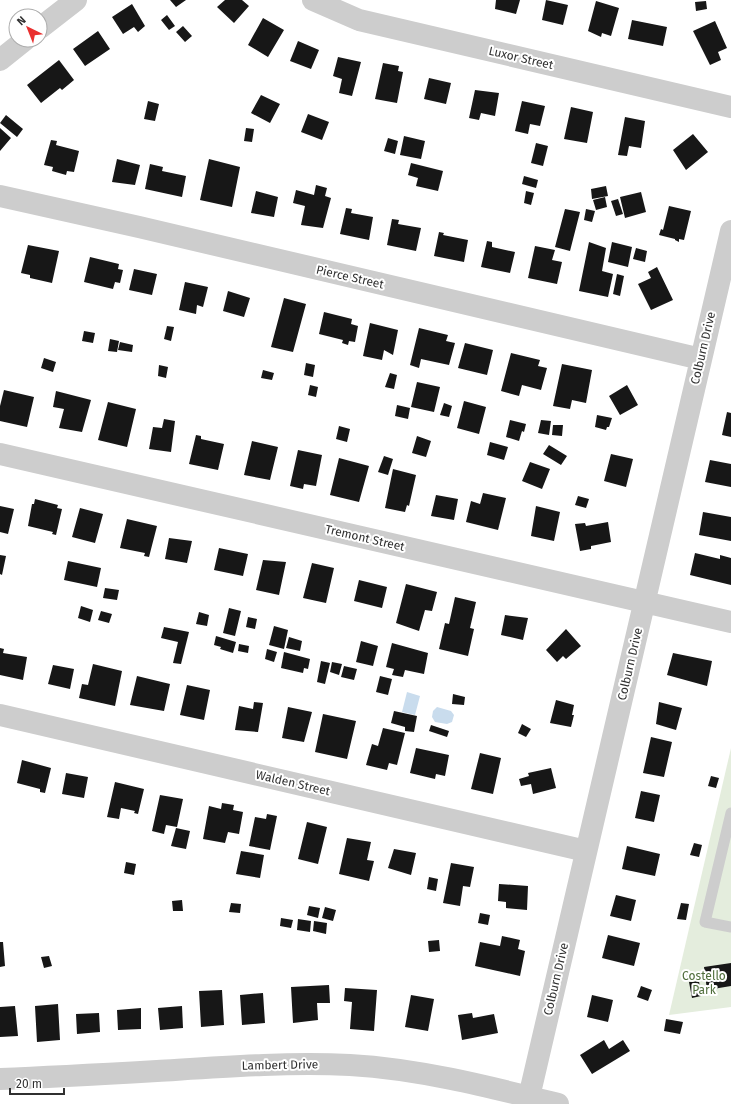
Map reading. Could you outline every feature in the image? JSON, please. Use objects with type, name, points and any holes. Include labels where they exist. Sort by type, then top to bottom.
[{"type":"street","points":[[48,22],[76,0]]},
{"type":"street","name":"Luxor Street","points":[[313,0],[359,20],[731,107]]},
{"type":"street","points":[[0,60],[15,48]]},
{"type":"street","name":"Pierce Street","points":[[0,196],[139,227],[701,359]]},
{"type":"street","name":"Colburn Drive","points":[[530,1097],[731,231]]},
{"type":"street","name":"Tremont Street","points":[[0,454],[731,622]]},
{"type":"street","name":"Walden Street","points":[[0,715],[586,851]]},
{"type":"street","name":"Lambert Drive","points":[[0,1079],[219,1066],[295,1064],[351,1065],[416,1074],[558,1104]]},
{"type":"lane","points":[[731,813],[705,922],[731,927]]},
{"type":"green space","name":"Costello Park","points":[[731,748],[731,1007],[669,1015]]},
{"type":"water","points":[[407,692],[420,696],[415,715],[402,712]]},
{"type":"water","points":[[437,707],[451,711],[454,715],[452,722],[447,724],[435,722],[432,717],[433,711]]},
{"type":"building","points":[[170,0],[186,0],[176,7]]},
{"type":"building","points":[[225,0],[242,0],[249,6],[234,23],[217,7]]},
{"type":"building","points":[[496,0],[520,0],[516,14],[495,9]]},
{"type":"building","points":[[546,0],[568,5],[563,25],[542,20]]},
{"type":"building","points":[[596,1],[619,8],[611,36],[602,33],[601,37],[588,31]]},
{"type":"building","points":[[706,1],[707,9],[696,11],[695,2]]},
{"type":"building","points":[[132,4],[145,26],[138,32],[134,27],[123,34],[112,17]]},
{"type":"building","points":[[167,15],[175,26],[169,30],[161,20]]},
{"type":"building","points":[[263,18],[284,30],[268,57],[248,45]]},
{"type":"building","points":[[632,20],[667,27],[663,46],[628,39]]},
{"type":"building","points":[[715,21],[727,48],[718,52],[721,60],[710,65],[693,31]]},
{"type":"building","points":[[183,26],[192,36],[185,42],[176,32]]},
{"type":"building","points":[[98,31],[110,49],[85,66],[73,49]]},
{"type":"building","points":[[298,41],[319,50],[311,69],[290,61]]},
{"type":"building","points":[[338,57],[361,62],[352,96],[339,93],[342,79],[333,76]]},
{"type":"building","points":[[59,60],[74,80],[62,90],[60,88],[41,103],[27,85]]},
{"type":"building","points":[[383,63],[399,66],[398,71],[403,72],[397,103],[375,99]]},
{"type":"building","points":[[429,78],[451,83],[446,104],[424,99]]},
{"type":"building","points":[[475,90],[499,93],[495,116],[481,113],[479,120],[469,118]]},
{"type":"building","points":[[261,95],[280,104],[270,123],[251,113]]},
{"type":"building","points":[[148,101],[159,104],[155,121],[144,119]]},
{"type":"building","points":[[522,101],[545,106],[540,126],[530,124],[528,134],[515,131]]},
{"type":"building","points":[[571,107],[593,112],[587,143],[564,139]]},
{"type":"building","points":[[308,114],[329,122],[322,140],[301,132]]},
{"type":"building","points":[[6,115],[23,129],[17,137],[0,123]]},
{"type":"building","points":[[625,117],[645,121],[641,148],[629,146],[627,156],[618,155]]},
{"type":"building","points":[[0,128],[11,138],[0,151]]},
{"type":"building","points":[[246,128],[254,129],[252,142],[244,141]]},
{"type":"building","points":[[693,134],[708,152],[686,170],[673,150]]},
{"type":"building","points":[[404,136],[425,141],[421,159],[400,155]]},
{"type":"building","points":[[388,138],[398,141],[395,154],[384,151]]},
{"type":"building","points":[[51,140],[57,141],[56,145],[79,151],[74,172],[67,171],[66,175],[52,171],[53,167],[44,165]]},
{"type":"building","points":[[536,143],[548,146],[543,166],[531,163]]},
{"type":"building","points":[[117,159],[140,165],[135,185],[112,182]]},
{"type":"building","points":[[209,159],[240,167],[232,207],[200,200]]},
{"type":"building","points":[[411,163],[443,171],[438,191],[416,186],[418,178],[408,175]]},
{"type":"building","points":[[150,164],[163,167],[162,171],[186,176],[182,197],[145,189]]},
{"type":"building","points":[[524,176],[538,180],[536,188],[522,184]]},
{"type":"building","points":[[316,185],[327,188],[325,196],[331,198],[323,228],[301,225],[305,206],[293,203],[296,190],[314,195]]},
{"type":"building","points":[[606,186],[608,196],[592,199],[591,189]]},
{"type":"building","points":[[256,191],[278,197],[274,217],[251,213]]},
{"type":"building","points":[[526,191],[534,193],[531,205],[524,203]]},
{"type":"building","points":[[641,192],[646,212],[625,218],[620,197]]},
{"type":"building","points":[[605,197],[607,207],[596,210],[593,200]]},
{"type":"building","points":[[618,199],[623,214],[616,216],[611,201]]},
{"type":"building","points":[[669,206],[691,211],[684,240],[679,239],[679,242],[675,239],[659,235],[661,229],[663,230]]},
{"type":"building","points":[[346,208],[352,209],[351,213],[373,217],[369,240],[340,234]]},
{"type":"building","points":[[565,209],[580,212],[570,251],[555,247]]},
{"type":"building","points":[[586,209],[595,211],[592,222],[584,220]]},
{"type":"building","points":[[392,219],[399,220],[398,224],[421,228],[416,251],[387,245]]},
{"type":"building","points":[[439,232],[444,233],[443,235],[468,240],[464,262],[434,256]]},
{"type":"building","points":[[487,241],[492,242],[492,247],[515,252],[510,273],[481,267]]},
{"type":"building","points":[[589,242],[606,248],[602,271],[613,274],[608,297],[579,291]]},
{"type":"building","points":[[612,242],[632,247],[628,267],[608,262]]},
{"type":"building","points":[[28,245],[59,251],[52,283],[30,278],[30,275],[21,273]]},
{"type":"building","points":[[535,246],[555,250],[552,260],[562,262],[557,284],[528,278]]},
{"type":"building","points":[[636,248],[647,251],[645,262],[633,259]]},
{"type":"building","points":[[90,257],[119,264],[118,269],[123,270],[120,283],[115,282],[113,289],[84,282]]},
{"type":"building","points":[[657,267],[673,300],[651,310],[638,284],[651,278],[648,272]]},
{"type":"building","points":[[134,269],[157,274],[152,295],[129,290]]},
{"type":"building","points":[[617,274],[624,276],[620,296],[613,294]]},
{"type":"building","points":[[185,282],[208,287],[203,307],[197,305],[196,314],[179,310]]},
{"type":"building","points":[[228,291],[250,298],[244,317],[223,311]]},
{"type":"building","points":[[284,298],[306,304],[293,352],[271,347]]},
{"type":"building","points":[[324,312],[352,319],[351,324],[358,326],[355,342],[349,341],[348,345],[342,343],[343,340],[319,334]]},
{"type":"building","points":[[370,323],[398,330],[393,355],[384,350],[382,360],[363,356]]},
{"type":"building","points":[[167,326],[174,327],[171,341],[164,339]]},
{"type":"building","points":[[419,328],[448,335],[446,341],[455,343],[449,365],[421,359],[419,368],[410,365]]},
{"type":"building","points":[[84,331],[95,333],[93,343],[82,341]]},
{"type":"building","points":[[110,339],[119,341],[117,352],[108,351]]},
{"type":"building","points":[[120,342],[133,345],[132,352],[118,350]]},
{"type":"building","points":[[465,343],[493,350],[487,375],[458,368]]},
{"type":"building","points":[[511,353],[540,360],[538,366],[547,368],[541,390],[522,385],[519,396],[501,391]]},
{"type":"building","points":[[44,358],[56,362],[53,372],[41,368]]},
{"type":"building","points":[[306,363],[315,365],[313,377],[304,375]]},
{"type":"building","points":[[562,364],[592,370],[586,403],[572,400],[570,409],[553,406]]},
{"type":"building","points":[[159,365],[168,367],[166,378],[158,376]]},
{"type":"building","points":[[263,370],[274,373],[272,380],[261,378]]},
{"type":"building","points":[[390,373],[397,375],[394,389],[385,387]]},
{"type":"building","points":[[417,382],[440,387],[434,412],[411,407]]},
{"type":"building","points":[[310,385],[318,387],[316,397],[308,395]]},
{"type":"building","points":[[627,385],[638,405],[620,415],[609,396]]},
{"type":"building","points":[[4,390],[34,397],[27,427],[0,421],[0,406]]},
{"type":"building","points":[[56,391],[91,400],[82,432],[59,428],[64,409],[53,407]]},
{"type":"building","points":[[464,401],[486,407],[479,434],[457,428]]},
{"type":"building","points":[[108,402],[136,409],[127,447],[98,440]]},
{"type":"building","points":[[444,403],[452,406],[449,417],[440,415]]},
{"type":"building","points":[[397,405],[410,408],[408,419],[395,416]]},
{"type":"building","points":[[727,412],[731,413],[731,437],[722,435]]},
{"type":"building","points":[[597,415],[612,418],[609,427],[607,427],[606,430],[595,427]]},
{"type":"building","points":[[164,419],[175,421],[171,452],[149,449],[153,427],[162,428]]},
{"type":"building","points":[[510,420],[526,424],[519,441],[506,437]]},
{"type":"building","points":[[541,420],[551,421],[549,435],[538,433]]},
{"type":"building","points":[[553,425],[563,425],[562,436],[552,435]]},
{"type":"building","points":[[339,426],[350,429],[347,442],[336,439]]},
{"type":"building","points":[[196,435],[201,436],[201,439],[224,444],[218,470],[189,464]]},
{"type":"building","points":[[417,436],[431,441],[426,457],[412,453]]},
{"type":"building","points":[[252,441],[278,447],[270,480],[244,475]]},
{"type":"building","points":[[490,442],[508,447],[504,460],[487,455]]},
{"type":"building","points":[[549,445],[567,456],[561,465],[543,454]]},
{"type":"building","points":[[298,450],[322,455],[316,486],[304,484],[303,489],[290,486]]},
{"type":"building","points":[[611,454],[633,459],[626,487],[604,481]]},
{"type":"building","points":[[384,456],[393,459],[388,475],[378,472]]},
{"type":"building","points":[[339,458],[369,466],[359,502],[330,495]]},
{"type":"building","points":[[710,460],[731,464],[731,487],[705,482]]},
{"type":"building","points":[[530,462],[550,469],[542,489],[522,481]]},
{"type":"building","points":[[393,469],[416,475],[409,506],[407,505],[405,512],[385,508]]},
{"type":"building","points":[[483,493],[506,498],[498,530],[466,522],[471,501],[480,504]]},
{"type":"building","points":[[436,495],[458,499],[454,520],[431,516]]},
{"type":"building","points":[[578,496],[589,499],[586,508],[575,505]]},
{"type":"building","points":[[35,499],[58,505],[57,508],[62,509],[56,535],[52,534],[53,532],[28,526],[32,504],[34,504]]},
{"type":"building","points":[[0,506],[14,509],[8,534],[0,532]]},
{"type":"building","points":[[536,506],[560,512],[554,541],[531,536]]},
{"type":"building","points":[[80,508],[103,514],[95,543],[72,537]]},
{"type":"building","points":[[703,512],[731,517],[731,541],[699,535]]},
{"type":"building","points":[[127,519],[157,526],[149,557],[144,556],[145,553],[120,548]]},
{"type":"building","points":[[608,522],[611,542],[591,546],[591,549],[580,551],[575,524],[585,523],[586,526]]},
{"type":"building","points":[[169,538],[192,541],[187,563],[165,559]]},
{"type":"building","points":[[219,548],[248,554],[243,576],[214,570]]},
{"type":"building","points":[[695,553],[720,559],[720,555],[731,558],[731,585],[690,575]]},
{"type":"building","points":[[0,555],[6,556],[2,575],[0,574]]},
{"type":"building","points":[[263,560],[286,562],[279,595],[256,590]]},
{"type":"building","points":[[68,561],[101,568],[97,587],[64,580]]},
{"type":"building","points":[[312,563],[334,568],[326,603],[303,598]]},
{"type":"building","points":[[359,580],[387,587],[382,608],[354,601]]},
{"type":"building","points":[[406,584],[437,592],[432,611],[425,610],[419,631],[396,623]]},
{"type":"building","points":[[105,588],[119,590],[117,600],[103,598]]},
{"type":"building","points":[[455,597],[476,602],[470,628],[474,629],[468,656],[439,649],[445,623],[449,624]]},
{"type":"building","points":[[81,606],[93,610],[90,622],[78,618]]},
{"type":"building","points":[[229,608],[241,611],[235,636],[223,633]]},
{"type":"building","points":[[101,611],[112,614],[109,623],[98,620]]},
{"type":"building","points":[[199,612],[209,615],[207,626],[196,624]]},
{"type":"building","points":[[505,615],[528,618],[523,640],[501,635]]},
{"type":"building","points":[[248,617],[257,619],[255,629],[246,627]]},
{"type":"building","points":[[274,626],[288,630],[284,649],[269,645]]},
{"type":"building","points":[[164,627],[189,632],[181,664],[173,663],[178,642],[161,638]]},
{"type":"building","points":[[566,629],[581,646],[566,659],[563,656],[557,662],[546,650]]},
{"type":"building","points":[[216,636],[236,642],[233,653],[220,649],[221,647],[214,645]]},
{"type":"building","points":[[289,637],[302,641],[300,651],[286,648]]},
{"type":"building","points":[[361,641],[378,646],[373,666],[356,662]]},
{"type":"building","points":[[392,643],[428,653],[424,674],[405,670],[403,677],[392,675],[394,669],[386,667]]},
{"type":"building","points":[[239,644],[249,646],[248,653],[238,651]]},
{"type":"building","points":[[0,648],[4,649],[3,653],[27,657],[23,680],[0,675]]},
{"type":"building","points":[[267,649],[277,652],[274,662],[265,659]]},
{"type":"building","points":[[284,652],[310,659],[308,669],[304,668],[303,673],[281,668]]},
{"type":"building","points":[[673,653],[712,661],[707,686],[667,675]]},
{"type":"building","points":[[321,661],[330,663],[325,684],[317,682]]},
{"type":"building","points":[[332,662],[342,664],[339,675],[330,672]]},
{"type":"building","points":[[93,664],[122,671],[115,706],[79,698],[82,684],[88,685]]},
{"type":"building","points":[[53,665],[74,669],[70,689],[48,684]]},
{"type":"building","points":[[344,666],[357,669],[354,680],[341,677]]},
{"type":"building","points":[[137,676],[170,684],[164,711],[130,705]]},
{"type":"building","points":[[380,676],[392,679],[388,695],[376,692]]},
{"type":"building","points":[[187,685],[210,690],[204,720],[180,715]]},
{"type":"building","points":[[453,694],[465,697],[464,705],[452,704]]},
{"type":"building","points":[[556,700],[574,705],[572,715],[574,715],[571,727],[550,723]]},
{"type":"building","points":[[254,702],[263,703],[258,732],[235,730],[239,706],[253,709]]},
{"type":"building","points":[[659,702],[682,708],[676,730],[656,724]]},
{"type":"building","points":[[288,707],[312,712],[304,742],[282,738]]},
{"type":"building","points":[[394,711],[417,716],[414,732],[405,731],[405,727],[391,723]]},
{"type":"building","points":[[323,714],[356,721],[347,759],[315,752]]},
{"type":"building","points":[[522,724],[531,729],[526,737],[518,733]]},
{"type":"building","points":[[431,725],[449,731],[447,737],[429,731]]},
{"type":"building","points":[[383,728],[405,733],[397,765],[389,763],[387,770],[366,765],[372,744],[378,746]]},
{"type":"building","points":[[651,737],[672,742],[664,777],[643,773]]},
{"type":"building","points":[[416,748],[449,755],[445,776],[436,774],[435,779],[410,773]]},
{"type":"building","points":[[480,753],[501,758],[493,794],[471,789]]},
{"type":"building","points":[[22,760],[51,768],[45,793],[40,792],[40,789],[17,783]]},
{"type":"building","points":[[551,768],[556,788],[533,794],[531,784],[521,786],[519,779],[529,776],[528,773]]},
{"type":"building","points":[[66,773],[88,777],[84,798],[62,794]]},
{"type":"building","points":[[711,776],[719,778],[716,788],[708,786]]},
{"type":"building","points":[[115,782],[144,789],[138,814],[134,813],[135,811],[121,808],[119,819],[107,817]]},
{"type":"building","points":[[641,791],[660,795],[654,822],[635,818]]},
{"type":"building","points":[[160,795],[183,799],[177,827],[166,825],[164,834],[152,831]]},
{"type":"building","points":[[222,803],[234,805],[233,810],[243,812],[239,834],[228,832],[225,843],[203,839],[209,806],[221,809]]},
{"type":"building","points":[[267,814],[277,816],[270,850],[249,846],[255,817],[266,819]]},
{"type":"building","points":[[307,822],[327,827],[318,864],[298,859]]},
{"type":"building","points":[[176,828],[190,831],[186,849],[171,846]]},
{"type":"building","points":[[347,838],[371,842],[367,860],[374,861],[369,881],[339,874]]},
{"type":"building","points":[[694,843],[702,845],[699,857],[690,855]]},
{"type":"building","points":[[627,846],[660,854],[655,876],[622,869]]},
{"type":"building","points":[[394,849],[416,853],[411,875],[388,868]]},
{"type":"building","points":[[241,851],[264,855],[260,878],[236,874]]},
{"type":"building","points":[[126,862],[136,864],[134,875],[124,873]]},
{"type":"building","points":[[451,863],[474,867],[470,887],[463,886],[460,906],[443,903]]},
{"type":"building","points":[[429,877],[438,879],[436,891],[427,889]]},
{"type":"building","points":[[499,884],[528,886],[527,910],[506,908],[506,902],[498,901]]},
{"type":"building","points":[[616,895],[636,900],[631,921],[610,916]]},
{"type":"building","points":[[182,900],[183,911],[173,911],[172,901]]},
{"type":"building","points":[[231,903],[241,904],[240,913],[229,912]]},
{"type":"building","points":[[681,903],[689,904],[686,920],[677,919]]},
{"type":"building","points":[[309,906],[320,908],[318,918],[307,915]]},
{"type":"building","points":[[325,907],[336,910],[333,921],[322,918]]},
{"type":"building","points":[[480,913],[490,915],[488,925],[478,923]]},
{"type":"building","points":[[281,918],[293,920],[291,928],[280,926]]},
{"type":"building","points":[[298,919],[311,921],[310,932],[297,930]]},
{"type":"building","points":[[314,921],[327,923],[326,934],[313,931]]},
{"type":"building","points":[[608,935],[640,943],[634,966],[602,958]]},
{"type":"building","points":[[502,936],[520,940],[518,949],[525,951],[520,976],[475,966],[480,942],[500,946]]},
{"type":"building","points":[[439,940],[440,951],[429,952],[428,941]]},
{"type":"building","points":[[0,942],[3,942],[5,966],[0,967]]},
{"type":"building","points":[[49,956],[52,966],[44,968],[41,957]]},
{"type":"building","points":[[731,963],[731,986],[707,990],[704,967]]},
{"type":"building","points":[[699,981],[701,996],[692,998],[689,982]]},
{"type":"building","points":[[329,985],[330,1003],[317,1003],[318,1020],[293,1023],[291,987]]},
{"type":"building","points":[[641,986],[652,990],[648,1001],[637,997]]},
{"type":"building","points":[[345,988],[377,990],[374,1031],[350,1029],[352,1002],[344,1001]]},
{"type":"building","points":[[222,990],[224,1025],[201,1027],[199,991]]},
{"type":"building","points":[[263,993],[265,1023],[242,1025],[240,995]]},
{"type":"building","points":[[411,995],[434,999],[428,1031],[405,1027]]},
{"type":"building","points":[[592,995],[613,1000],[608,1022],[587,1017]]},
{"type":"building","points":[[58,1004],[60,1040],[37,1042],[35,1006]]},
{"type":"building","points":[[15,1006],[18,1036],[0,1037],[0,1007]]},
{"type":"building","points":[[182,1006],[183,1028],[160,1030],[158,1008]]},
{"type":"building","points":[[141,1008],[141,1029],[118,1030],[117,1010]]},
{"type":"building","points":[[99,1013],[100,1032],[77,1034],[76,1014]]},
{"type":"building","points":[[472,1013],[473,1018],[494,1014],[498,1033],[462,1040],[458,1015]]},
{"type":"building","points":[[666,1019],[683,1022],[680,1034],[664,1031]]},
{"type":"building","points":[[604,1040],[609,1049],[623,1040],[630,1051],[592,1074],[580,1055]]}]
